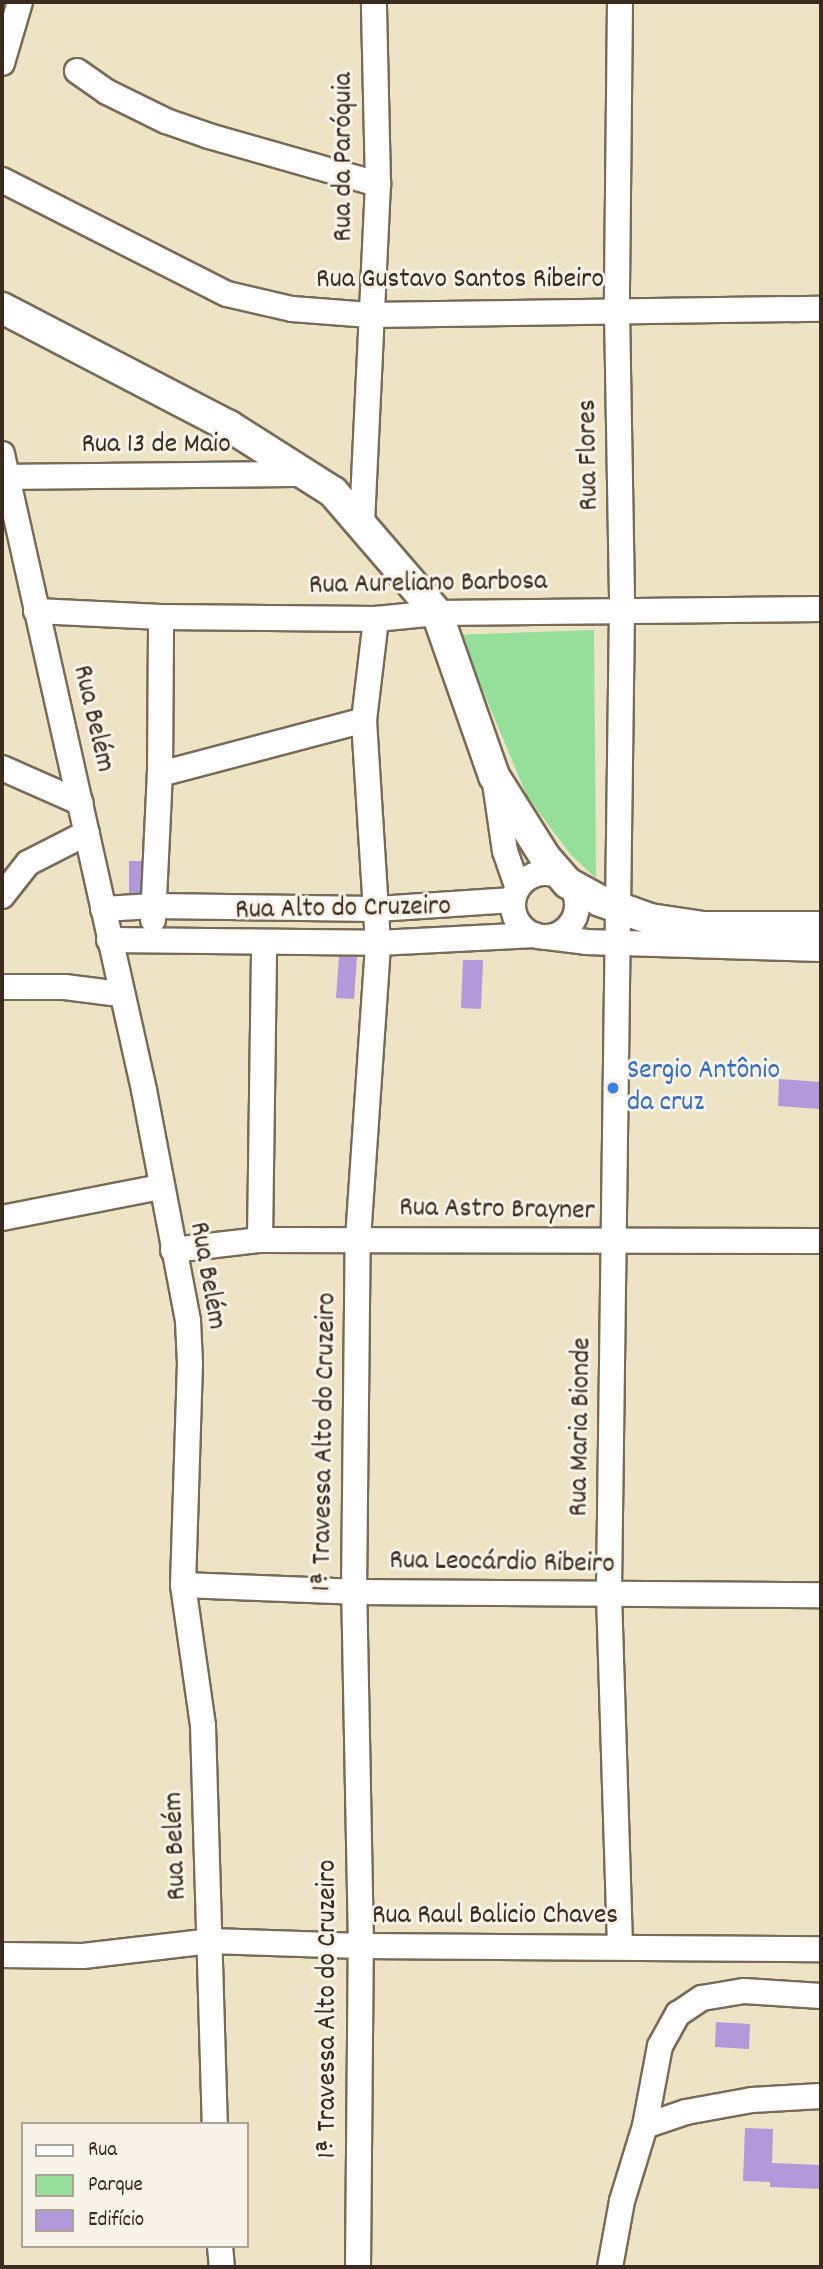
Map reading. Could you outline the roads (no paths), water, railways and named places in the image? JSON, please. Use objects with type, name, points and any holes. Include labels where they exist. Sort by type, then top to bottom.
[{"type":"main road","points":[[2,308],[229,426],[333,492],[437,613],[494,776],[545,857],[568,883],[619,908],[650,919],[703,927],[821,927]]},
{"type":"street","points":[[2,63],[20,2]]},
{"type":"street","name":"Rua da Paróquia","points":[[362,523],[378,184],[374,2]]},
{"type":"street","name":"Rua Flores","points":[[619,908],[622,610],[617,311],[620,2]]},
{"type":"street","points":[[77,71],[107,92],[166,121],[209,136],[378,184]]},
{"type":"street","name":"Rua Gustavo Santos Ribeiro","points":[[2,180],[227,294],[292,309],[370,314],[821,309]]},
{"type":"street","name":"Rua 13 de Maio","points":[[4,465],[306,474]]},
{"type":"street","name":"Rua Belém","points":[[4,465],[81,803],[120,994],[144,1090],[160,1187],[188,1321],[190,1363],[183,1585],[203,1726],[215,2122]]},
{"type":"street","name":"Rua Aureliano Barbosa","points":[[36,611],[161,617],[376,619],[437,613],[821,609]]},
{"type":"street","points":[[152,939],[160,774],[161,617]]},
{"type":"street","name":"1ª Travessa Alto do Cruzeiro","points":[[358,2267],[360,1946],[354,1592],[358,1239],[378,943],[364,720],[376,619]]},
{"type":"street","points":[[160,774],[364,720]]},
{"type":"street","points":[[2,768],[81,803]]},
{"type":"street","points":[[494,776],[505,850],[516,894],[515,918],[541,936],[559,934],[575,916],[575,893],[561,877],[542,873],[533,876],[516,894]]},
{"type":"street","points":[[2,896],[28,863],[87,833]]},
{"type":"street","name":"Rua Alto do Cruzeiro","points":[[103,909],[154,906],[377,909],[516,894]]},
{"type":"street","name":"Rua Maria Bionde","points":[[619,908],[609,1595],[620,1947]]},
{"type":"street","name":"Rua Alto do Cruzeiro","points":[[109,940],[378,943],[541,936],[586,942],[821,949]]},
{"type":"street","points":[[260,1240],[264,943]]},
{"type":"street","points":[[2,987],[65,987],[120,994]]},
{"type":"street","points":[[2,1218],[160,1187]]},
{"type":"street","name":"Rua Astro Brayner","points":[[173,1250],[260,1240],[821,1241]]},
{"type":"street","name":"Rua Leocárdio Ribeiro","points":[[183,1585],[354,1592],[821,1595]]},
{"type":"street","name":"Rua Raul Balicio Chaves","points":[[2,1955],[83,1956],[210,1941],[360,1946],[821,1949]]},
{"type":"street","points":[[610,2267],[622,2201],[645,2126],[660,2046],[678,2014],[702,1998],[744,1992],[821,1996]]},
{"type":"street","points":[[645,2126],[686,2112],[752,2100],[821,2096]]},
{"type":"street","points":[[220,2248],[222,2267]]},
{"type":"place","name":"Sergio Antônio da cruz","points":[[613,1088]]}]
